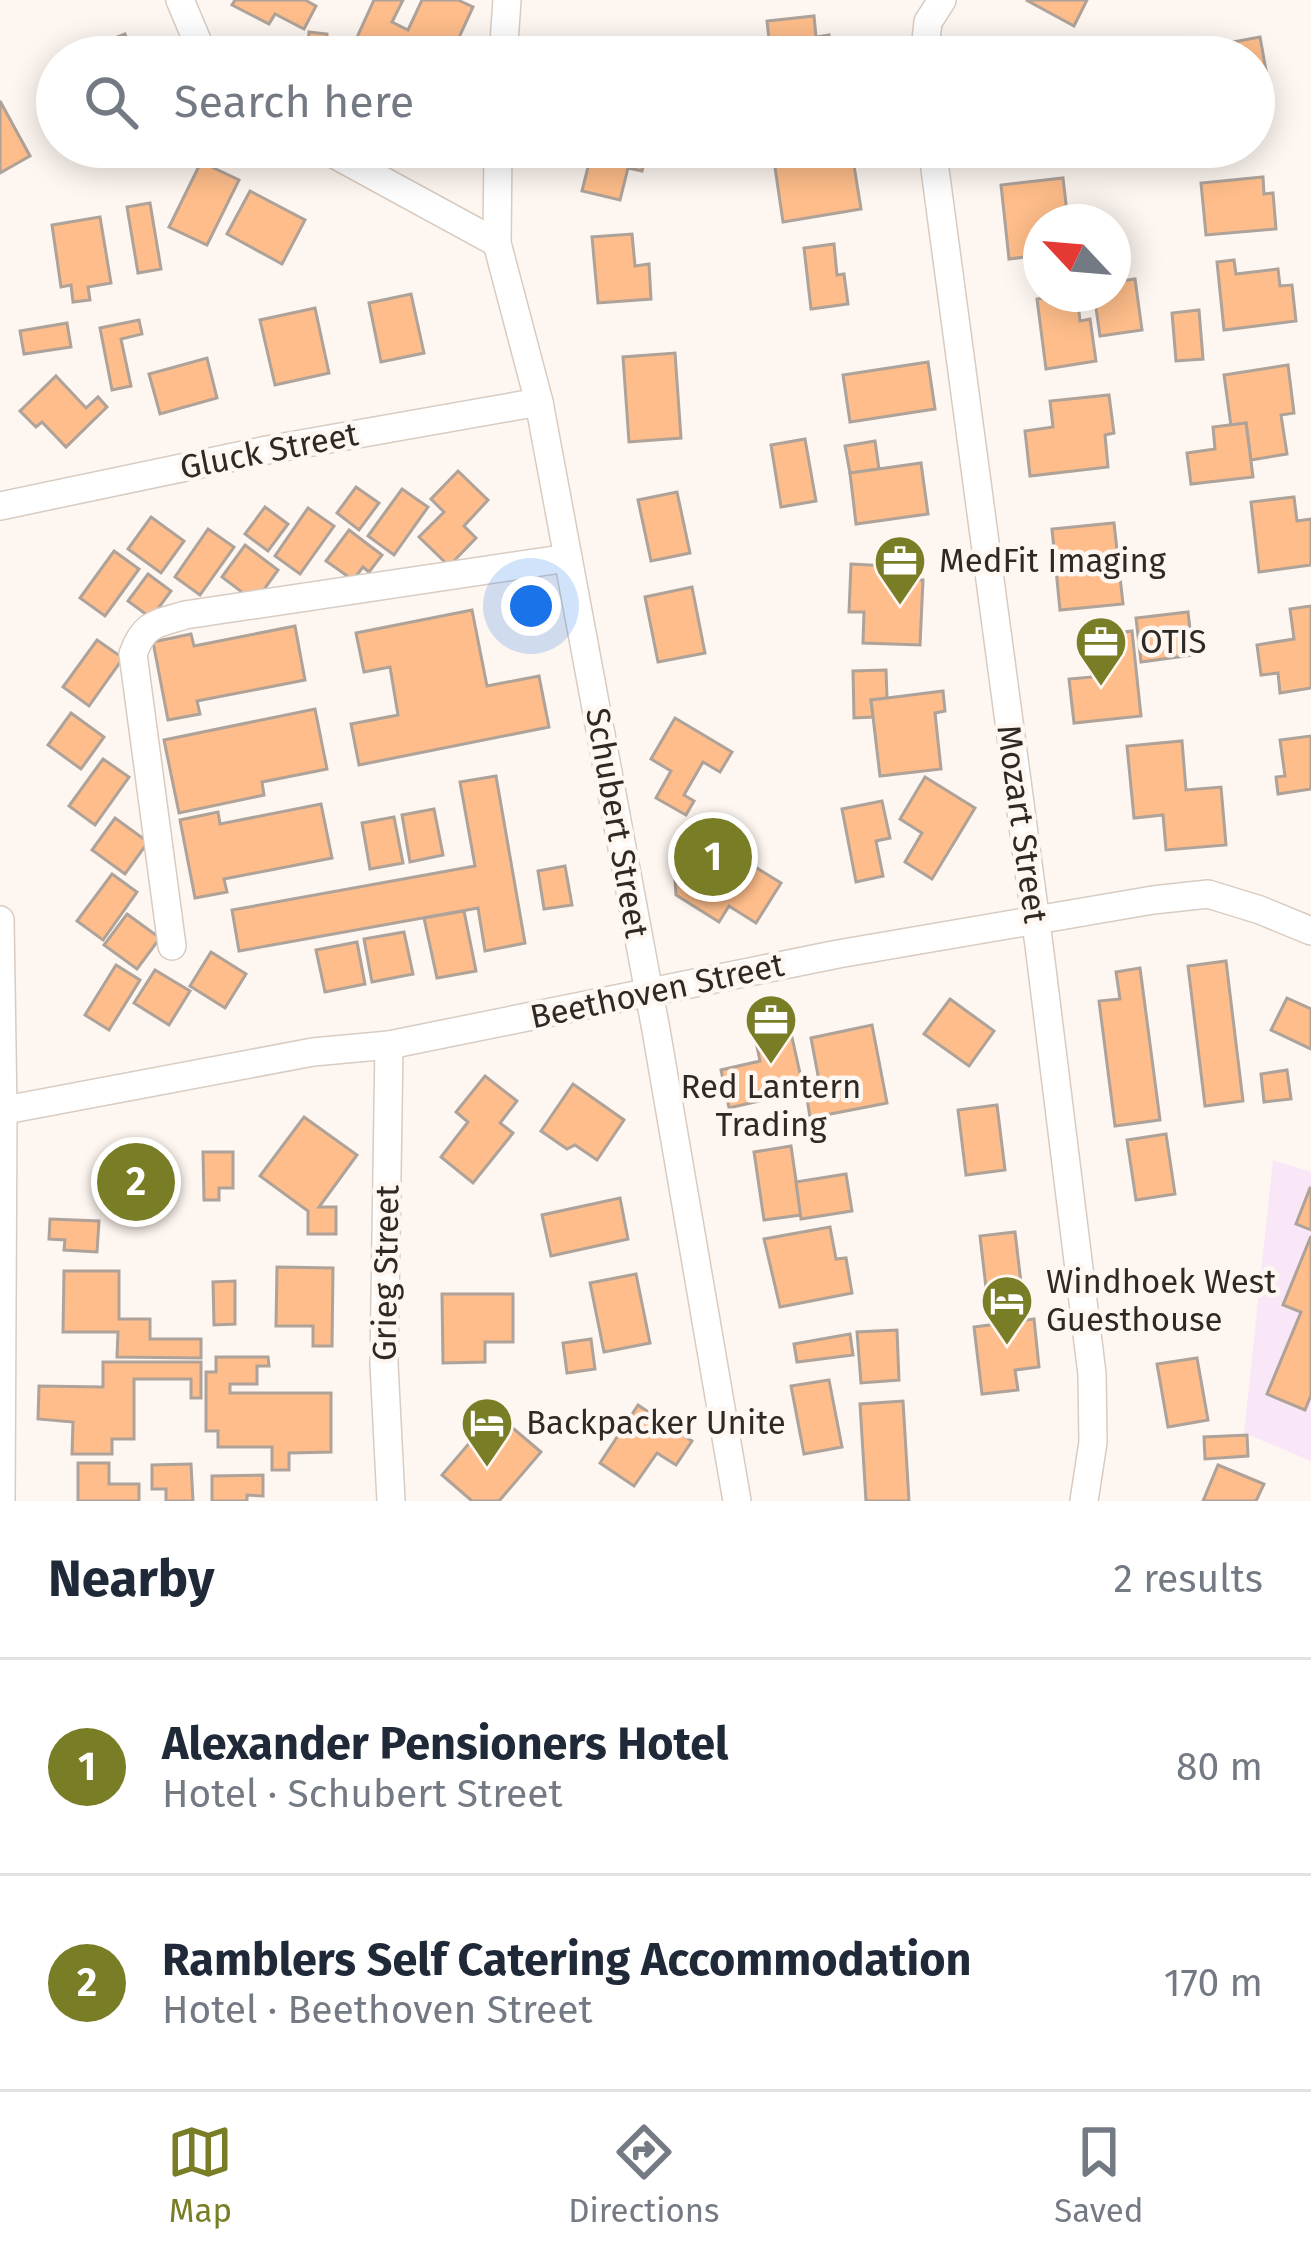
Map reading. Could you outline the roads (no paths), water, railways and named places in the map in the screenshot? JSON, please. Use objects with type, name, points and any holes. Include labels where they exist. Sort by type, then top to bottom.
[{"type":"street","points":[[179,0],[195,36]]},
{"type":"street","points":[[504,36],[506,0]]},
{"type":"street","points":[[926,36],[928,22],[942,0]]},
{"type":"street","points":[[360,168],[497,243]]},
{"type":"street","name":"Schubert Street","points":[[498,168],[497,243],[539,402],[736,1501]]},
{"type":"street","name":"Mozart Street","points":[[935,168],[1092,1374],[1093,1442],[1084,1501]]},
{"type":"street","name":"Gluck Street","points":[[0,506],[267,450],[539,402]]},
{"type":"street","points":[[172,946],[133,654],[140,635],[185,615],[568,558]]},
{"type":"street","name":"Beethoven Street","points":[[2,1111],[314,1052],[388,1045],[838,954],[1208,894],[1311,931]]},
{"type":"street","points":[[0,920],[1,1501]]},
{"type":"street","name":"Grieg Street","points":[[388,1045],[384,1364],[391,1501]]},
{"type":"place","name":"MedFit Imaging","points":[[900,607]]},
{"type":"place","name":"OTIS","points":[[1101,688]]},
{"type":"place","name":"Alexander Pensioners Hotel","points":[[713,857]]},
{"type":"place","name":"Red Lantern Trading","points":[[771,1066]]},
{"type":"place","name":"Ramblers Self Catering Accommodation","points":[[136,1182]]},
{"type":"place","name":"Windhoek West Guesthouse","points":[[1007,1347]]},
{"type":"place","name":"Backpacker Unite","points":[[487,1469]]}]
